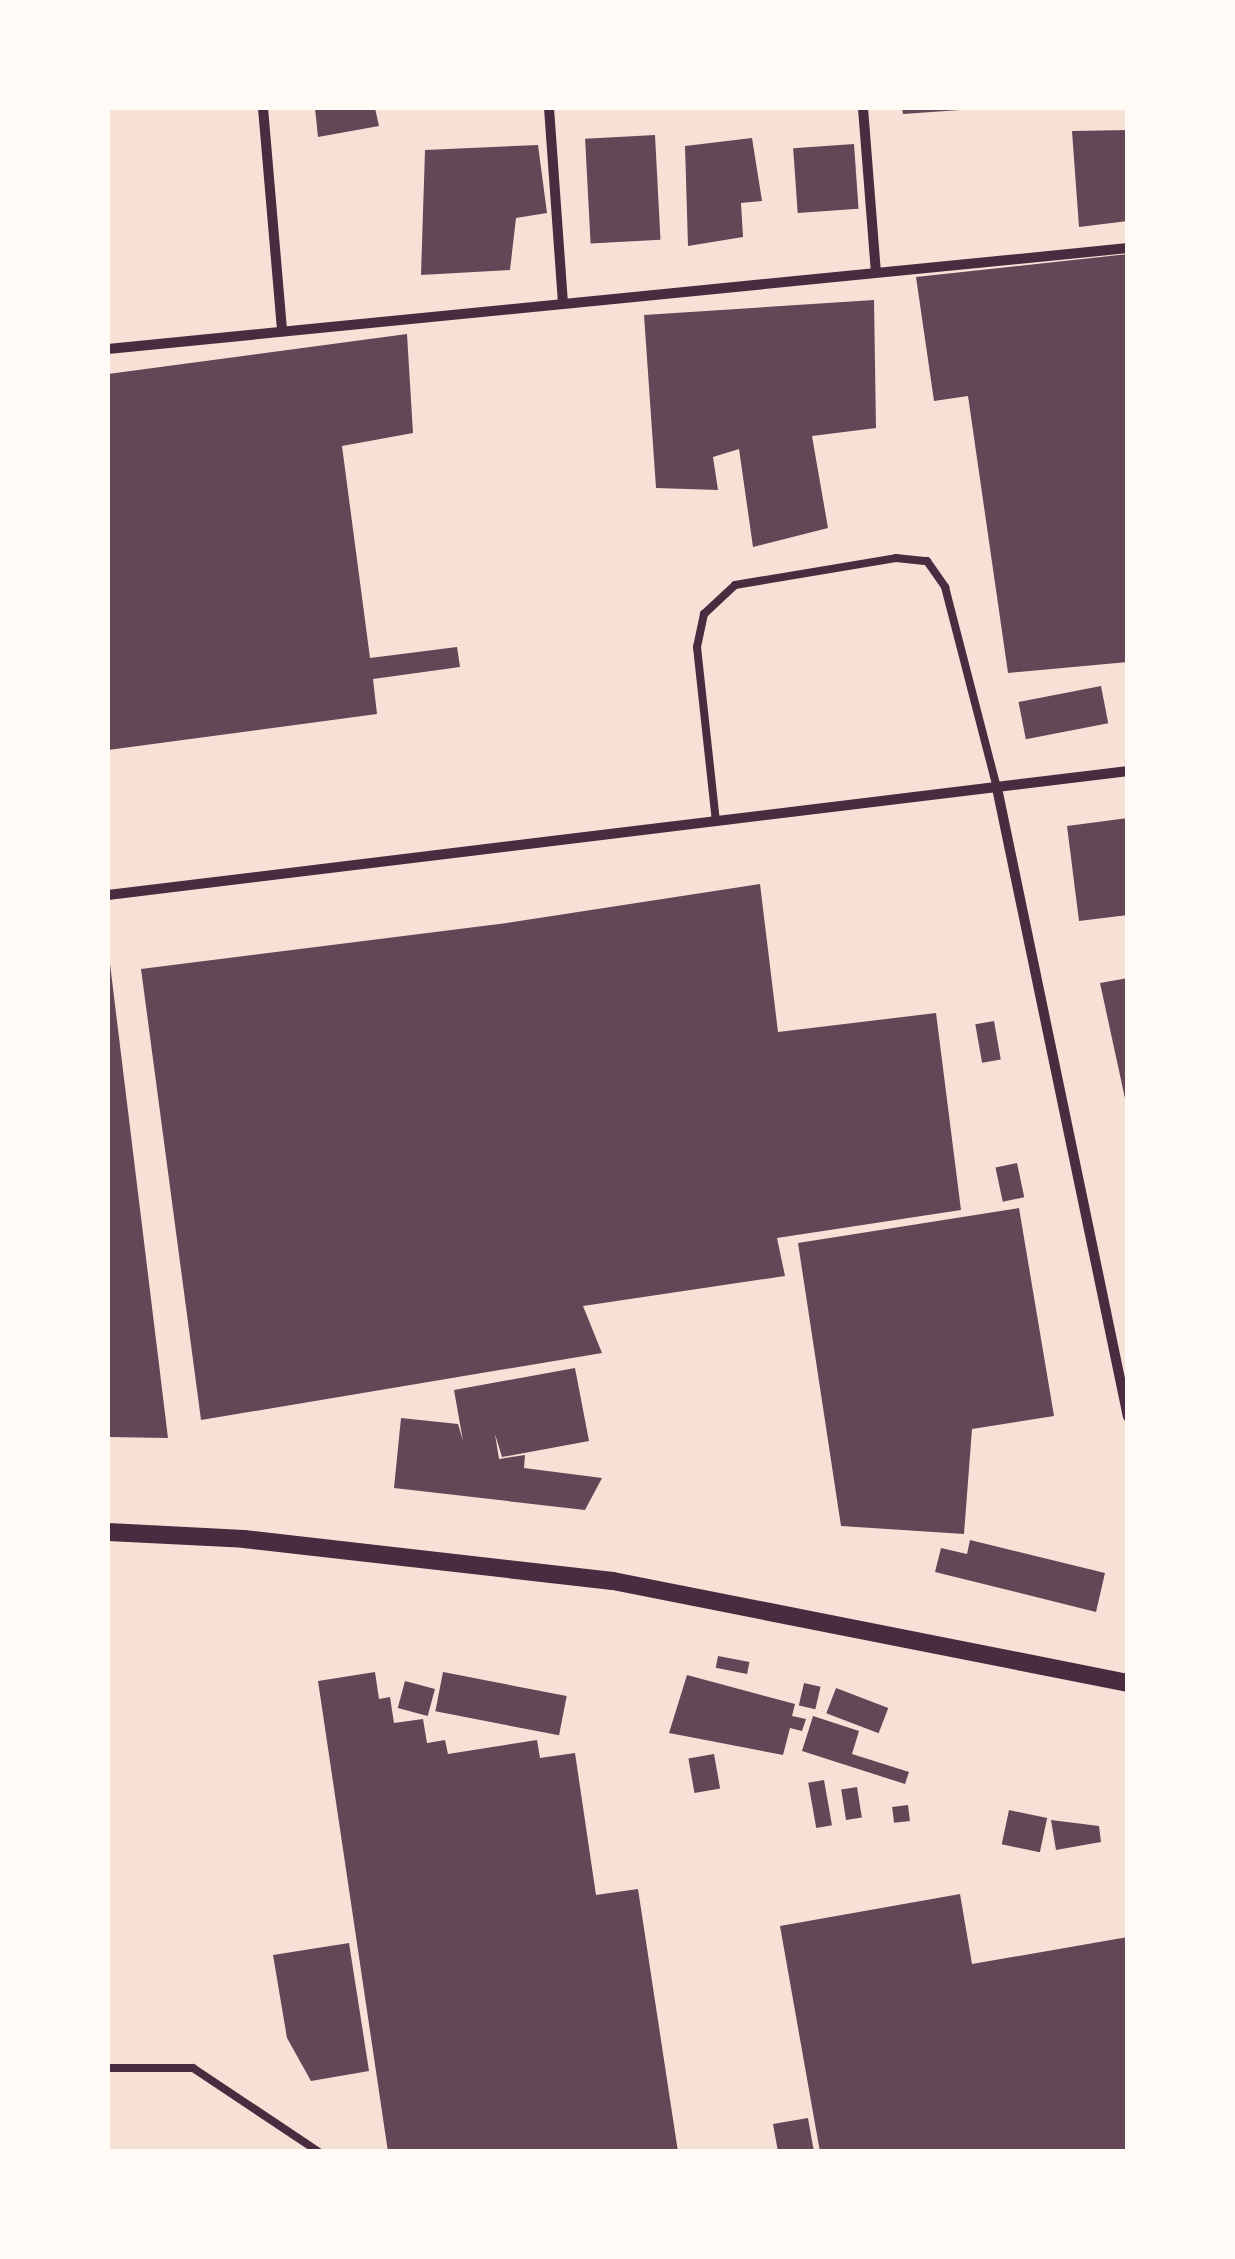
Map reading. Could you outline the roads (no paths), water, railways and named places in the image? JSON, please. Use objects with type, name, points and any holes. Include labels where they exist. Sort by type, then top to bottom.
[{"type":"street","points":[[264,108],[282,331]]},
{"type":"street","points":[[549,108],[563,304]]},
{"type":"street","points":[[863,108],[876,272]]},
{"type":"street","points":[[108,349],[1128,248]]},
{"type":"street","points":[[108,894],[1128,771]]},
{"type":"street","points":[[997,788],[1128,1417]]},
{"type":"street","points":[[108,1532],[244,1539],[613,1580],[1128,1683]]},
{"type":"lane","points":[[716,822],[696,648],[704,614],[735,585],[896,558],[927,561],[945,587],[997,788]]},
{"type":"lane","points":[[108,2068],[193,2068],[319,2152]]}]
